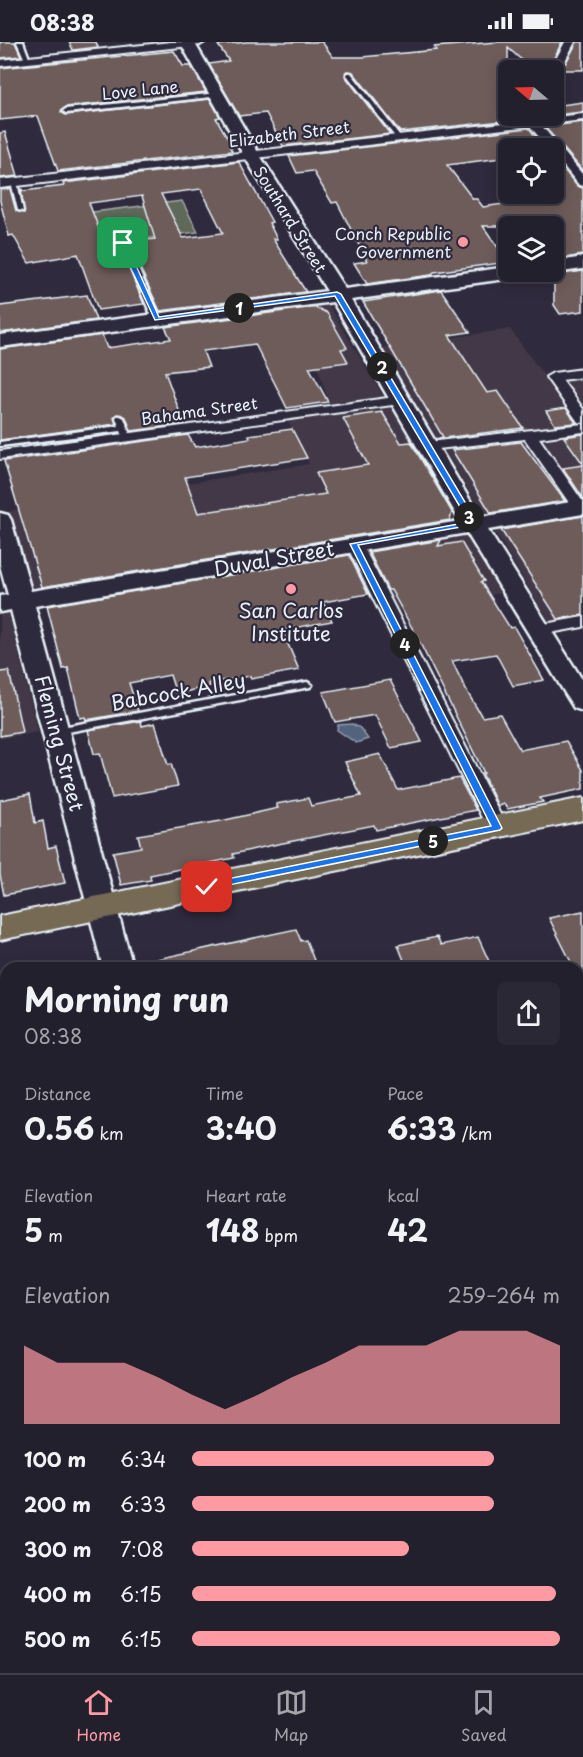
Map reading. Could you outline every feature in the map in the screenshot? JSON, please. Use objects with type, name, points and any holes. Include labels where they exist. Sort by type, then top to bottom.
[{"type":"main road","points":[[0,928],[583,809]]},
{"type":"street","points":[[0,63],[192,42]]},
{"type":"street","name":"Southard Street","points":[[192,42],[251,154],[583,702]]},
{"type":"street","points":[[560,60],[569,44],[583,48]]},
{"type":"street","name":"Elizabeth Street","points":[[564,118],[583,117]]},
{"type":"street","name":"Elizabeth Street","points":[[0,184],[498,124]]},
{"type":"street","points":[[534,126],[583,182]]},
{"type":"street","points":[[564,266],[583,263]]},
{"type":"street","points":[[0,341],[498,274]]},
{"type":"street","points":[[583,373],[553,377],[583,419]]},
{"type":"street","name":"Bahama Street","points":[[0,455],[125,433],[402,400]]},
{"type":"street","points":[[429,446],[583,428]]},
{"type":"street","points":[[530,435],[581,507]]},
{"type":"street","name":"Duval Street","points":[[10,602],[581,507]]},
{"type":"street","name":"Fleming Street","points":[[0,520],[10,602],[57,731],[116,962]]},
{"type":"street","points":[[354,544],[497,828]]},
{"type":"street","points":[[538,630],[583,622]]},
{"type":"lane","points":[[20,42],[28,60]]},
{"type":"lane","points":[[349,74],[398,137]]},
{"type":"lane","name":"Love Lane","points":[[66,111],[218,94]]},
{"type":"lane","points":[[14,182],[21,210]]},
{"type":"lane","points":[[123,243],[157,319]]},
{"type":"lane","points":[[0,444],[125,433],[120,418]]},
{"type":"lane","name":"Babcock Alley","points":[[57,731],[307,685]]},
{"type":"shaded area","points":[[327,302],[384,398],[330,406],[319,372],[286,308]]},
{"type":"shaded area","points":[[510,329],[548,381],[583,376],[583,500],[484,516],[381,348]]},
{"type":"shaded area","points":[[392,405],[460,520],[31,592],[9,511],[309,464],[288,421]]},
{"type":"shaded area","points":[[583,514],[583,620],[552,626],[493,529]]},
{"type":"shaded area","points":[[467,534],[502,593],[396,612],[365,551]]},
{"type":"shaded area","points":[[8,610],[38,732],[0,739],[0,611]]},
{"type":"green space","points":[[182,201],[198,232],[118,242],[120,249],[76,255],[61,216]]},
{"type":"water","points":[[352,724],[360,728],[368,739],[356,743],[337,730],[338,725]]},
{"type":"building","points":[[0,42],[15,42],[21,56],[0,58]]},
{"type":"building","points":[[69,42],[96,42],[98,47],[73,50]]},
{"type":"building","points":[[246,42],[322,42],[333,57],[362,57],[436,50],[434,47],[498,42],[562,42],[553,60],[522,60],[508,48],[508,60],[498,60],[498,122],[400,132],[353,72],[347,71],[345,76],[390,134],[283,146],[266,113],[239,116],[209,64],[229,61],[218,45]]},
{"type":"building","points":[[577,42],[583,42],[583,70],[564,70]]},
{"type":"building","points":[[174,51],[183,66],[191,66],[206,92],[66,107],[61,112],[66,115],[210,99],[220,117],[216,118],[233,147],[230,147],[232,151],[58,171],[38,116],[0,120],[0,68]]},
{"type":"building","points":[[583,102],[583,112],[564,114],[564,105]]},
{"type":"building","points":[[583,122],[583,171],[564,149],[564,138],[554,138],[545,127]]},
{"type":"building","points":[[529,128],[537,138],[498,138],[498,158],[447,165],[473,199],[477,199],[483,207],[503,204],[564,204],[564,170],[577,186],[583,188],[583,255],[564,258],[564,216],[498,216],[498,226],[483,226],[498,248],[498,263],[367,284],[354,263],[367,261],[337,202],[332,203],[313,171],[297,173],[289,156]]},
{"type":"building","points":[[5,132],[18,176],[0,178],[0,133]]},
{"type":"building","points":[[239,162],[272,222],[269,223],[277,239],[273,239],[306,292],[160,311],[128,242],[155,239],[142,196],[89,203],[105,245],[118,243],[144,304],[98,310],[78,254],[29,263],[13,235],[9,236],[0,201],[0,190],[10,189],[16,211],[24,213],[21,188],[23,191],[64,186],[63,183]],"holes":[[[201,189],[223,233],[183,238],[161,194]]]},
{"type":"building","points":[[583,271],[583,311],[560,314],[554,305],[554,282],[564,282],[564,274]]},
{"type":"building","points":[[441,290],[470,332],[449,335],[487,393],[498,391],[523,428],[436,439],[443,437],[363,302]]},
{"type":"building","points":[[87,295],[96,320],[0,333],[0,306]]},
{"type":"building","points":[[315,307],[327,313],[347,348],[341,349],[348,362],[309,367],[328,402],[287,408],[255,344],[203,351],[209,367],[165,372],[184,424],[131,431],[126,417],[117,414],[114,417],[116,424],[0,440],[0,349],[102,335],[107,348],[171,339],[165,327]]},
{"type":"building","points":[[566,408],[576,423],[555,425],[546,411]]},
{"type":"building","points":[[382,412],[401,443],[411,442],[452,512],[450,520],[42,587],[4,461],[188,435],[195,447],[250,438],[249,435],[292,429],[307,458],[185,477],[198,513],[326,494],[316,473],[368,465],[343,418]]},
{"type":"building","points":[[583,434],[583,464],[564,437]]},
{"type":"building","points":[[521,442],[565,501],[491,513],[452,450]]},
{"type":"building","points":[[583,465],[583,498],[563,468]]},
{"type":"building","points":[[583,516],[583,615],[558,619],[501,530]]},
{"type":"building","points":[[441,540],[438,546],[461,542],[484,581],[481,582],[510,628],[514,627],[544,680],[513,686],[496,654],[452,661],[466,690],[482,717],[500,714],[520,750],[566,741],[583,770],[583,789],[540,798],[543,802],[507,809],[504,804],[498,806],[416,635],[391,590],[388,590],[369,552]]},
{"type":"building","points":[[349,555],[368,594],[323,602],[332,621],[282,630],[299,670],[251,679],[250,676],[209,683],[210,686],[176,694],[170,675],[129,683],[138,711],[86,720],[85,717],[80,718],[68,668],[63,669],[47,606]]},
{"type":"building","points":[[9,671],[22,732],[0,736],[0,672]]},
{"type":"building","points":[[390,680],[422,742],[391,748],[375,715],[335,722],[323,692]]},
{"type":"building","points":[[141,721],[142,726],[155,723],[168,765],[171,764],[178,786],[112,798],[100,753],[94,754],[88,730]]},
{"type":"building","points":[[380,754],[398,790],[459,778],[476,810],[376,830],[374,825],[273,845],[233,854],[234,858],[150,875],[151,880],[121,885],[113,852],[141,847],[138,835],[221,821],[278,808],[276,804],[308,798],[311,806],[361,796],[345,762]]},
{"type":"building","points":[[30,794],[35,823],[43,821],[48,848],[56,846],[65,883],[4,895],[0,875],[0,800]]},
{"type":"building","points":[[583,911],[583,962],[571,962],[549,918]]},
{"type":"building","points":[[296,929],[301,941],[306,940],[315,962],[157,962],[157,959]]},
{"type":"building","points":[[437,937],[441,945],[478,937],[489,962],[405,962],[398,945]]},
{"type":"place","name":"Conch Republic Government","points":[[463,242]]},
{"type":"place","name":"San Carlos Institute","points":[[291,589]]},
{"type":"route","points":[[123,243],[157,319],[337,294],[474,524],[354,544],[497,828],[207,887]]}]
